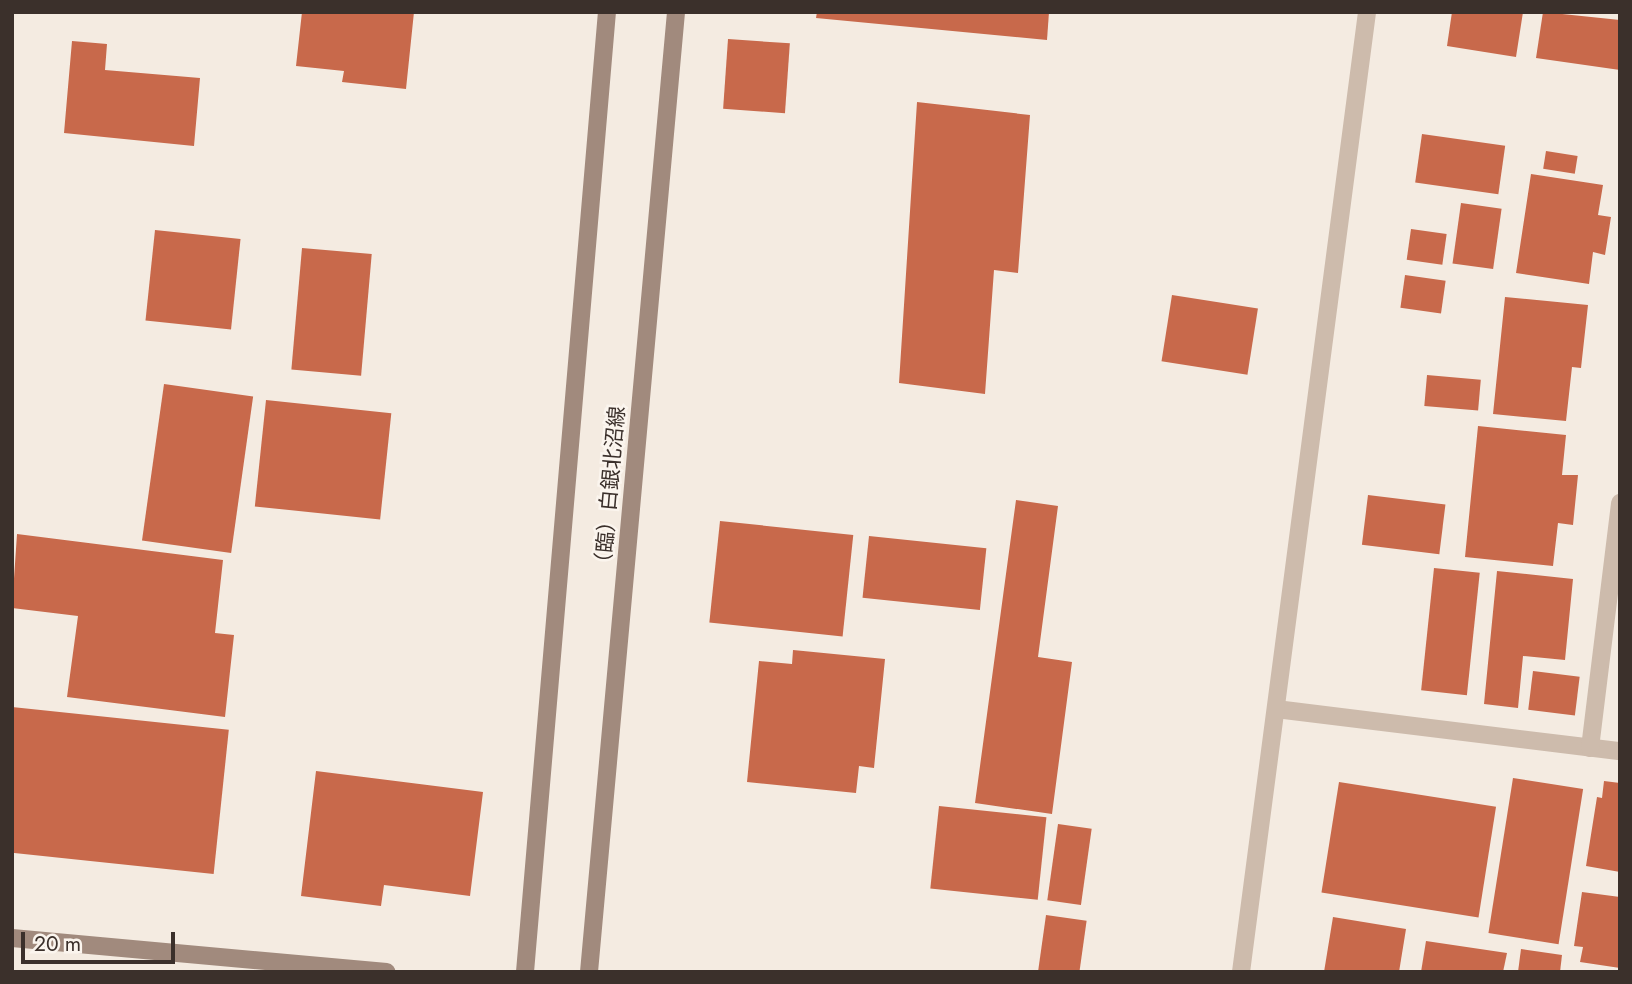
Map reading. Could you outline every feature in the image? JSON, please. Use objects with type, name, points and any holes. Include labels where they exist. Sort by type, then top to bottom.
[{"type":"street","name":"（臨）白銀北沼線","points":[[525,972],[607,12]]},
{"type":"street","name":"（臨）白銀北沼線","points":[[589,972],[676,12]]},
{"type":"street","points":[[1241,972],[1367,12]]},
{"type":"street","points":[[1590,748],[1620,503]]},
{"type":"street","points":[[1276,709],[1620,751]]},
{"type":"street","points":[[12,938],[386,972]]},
{"type":"building","points":[[302,12],[414,12],[406,89],[342,82],[344,71],[296,66]]},
{"type":"building","points":[[817,12],[1049,12],[1047,40],[816,18]]},
{"type":"building","points":[[1452,12],[1523,12],[1516,57],[1447,46]]},
{"type":"building","points":[[1543,12],[1620,20],[1620,70],[1536,58]]},
{"type":"building","points":[[728,39],[790,43],[785,113],[723,109]]},
{"type":"building","points":[[72,41],[107,44],[105,70],[200,78],[194,146],[64,133]]},
{"type":"building","points":[[917,102],[1030,115],[1018,273],[994,270],[985,394],[899,383]]},
{"type":"building","points":[[1422,134],[1505,146],[1498,194],[1415,183]]},
{"type":"building","points":[[1546,151],[1578,156],[1575,174],[1543,169]]},
{"type":"building","points":[[1531,174],[1603,185],[1598,215],[1611,217],[1605,255],[1593,252],[1589,284],[1516,273]]},
{"type":"building","points":[[1461,203],[1502,209],[1493,269],[1453,263]]},
{"type":"building","points":[[1411,229],[1447,234],[1442,265],[1407,260]]},
{"type":"building","points":[[155,230],[241,239],[231,329],[145,321]]},
{"type":"building","points":[[302,248],[372,254],[361,376],[291,370]]},
{"type":"building","points":[[1405,275],[1446,281],[1441,313],[1400,308]]},
{"type":"building","points":[[1172,295],[1258,309],[1247,375],[1162,361]]},
{"type":"building","points":[[1505,297],[1588,305],[1581,368],[1572,367],[1566,421],[1493,414]]},
{"type":"building","points":[[1427,375],[1481,380],[1478,411],[1424,406]]},
{"type":"building","points":[[164,384],[253,397],[231,553],[142,540]]},
{"type":"building","points":[[266,400],[391,413],[380,520],[255,506]]},
{"type":"building","points":[[1478,426],[1566,435],[1562,475],[1578,475],[1573,525],[1558,523],[1553,566],[1465,557]]},
{"type":"building","points":[[1368,495],[1445,505],[1439,554],[1362,545]]},
{"type":"building","points":[[1016,500],[1058,506],[1038,657],[1072,662],[1052,814],[975,803]]},
{"type":"building","points":[[720,521],[853,535],[843,636],[709,622]]},
{"type":"building","points":[[17,534],[223,560],[215,633],[234,635],[225,717],[67,697],[78,616],[12,608]]},
{"type":"building","points":[[869,536],[986,548],[980,610],[863,598]]},
{"type":"building","points":[[1434,568],[1480,573],[1467,695],[1421,690]]},
{"type":"building","points":[[1497,571],[1573,579],[1565,660],[1523,656],[1518,708],[1484,704]]},
{"type":"building","points":[[793,650],[885,659],[874,768],[859,766],[856,793],[747,782],[759,661],[792,664]]},
{"type":"building","points":[[1533,671],[1580,677],[1575,715],[1528,710]]},
{"type":"building","points":[[12,707],[229,730],[214,874],[12,853]]},
{"type":"building","points":[[316,771],[483,792],[470,896],[384,885],[381,906],[301,896]]},
{"type":"building","points":[[1513,778],[1583,789],[1559,944],[1488,933]]},
{"type":"building","points":[[1604,781],[1620,783],[1620,872],[1586,866],[1597,797],[1602,798]]},
{"type":"building","points":[[1339,782],[1496,807],[1479,917],[1321,893]]},
{"type":"building","points":[[939,806],[1046,817],[1038,900],[930,889]]},
{"type":"building","points":[[1058,824],[1092,829],[1081,905],[1047,900]]},
{"type":"building","points":[[1582,892],[1620,897],[1620,968],[1580,962],[1583,947],[1574,946]]},
{"type":"building","points":[[1046,915],[1087,921],[1079,972],[1038,972]]},
{"type":"building","points":[[1333,917],[1406,929],[1399,972],[1324,972]]},
{"type":"building","points":[[1426,941],[1507,953],[1503,972],[1421,972]]},
{"type":"building","points":[[1521,949],[1562,955],[1560,972],[1518,972]]}]
